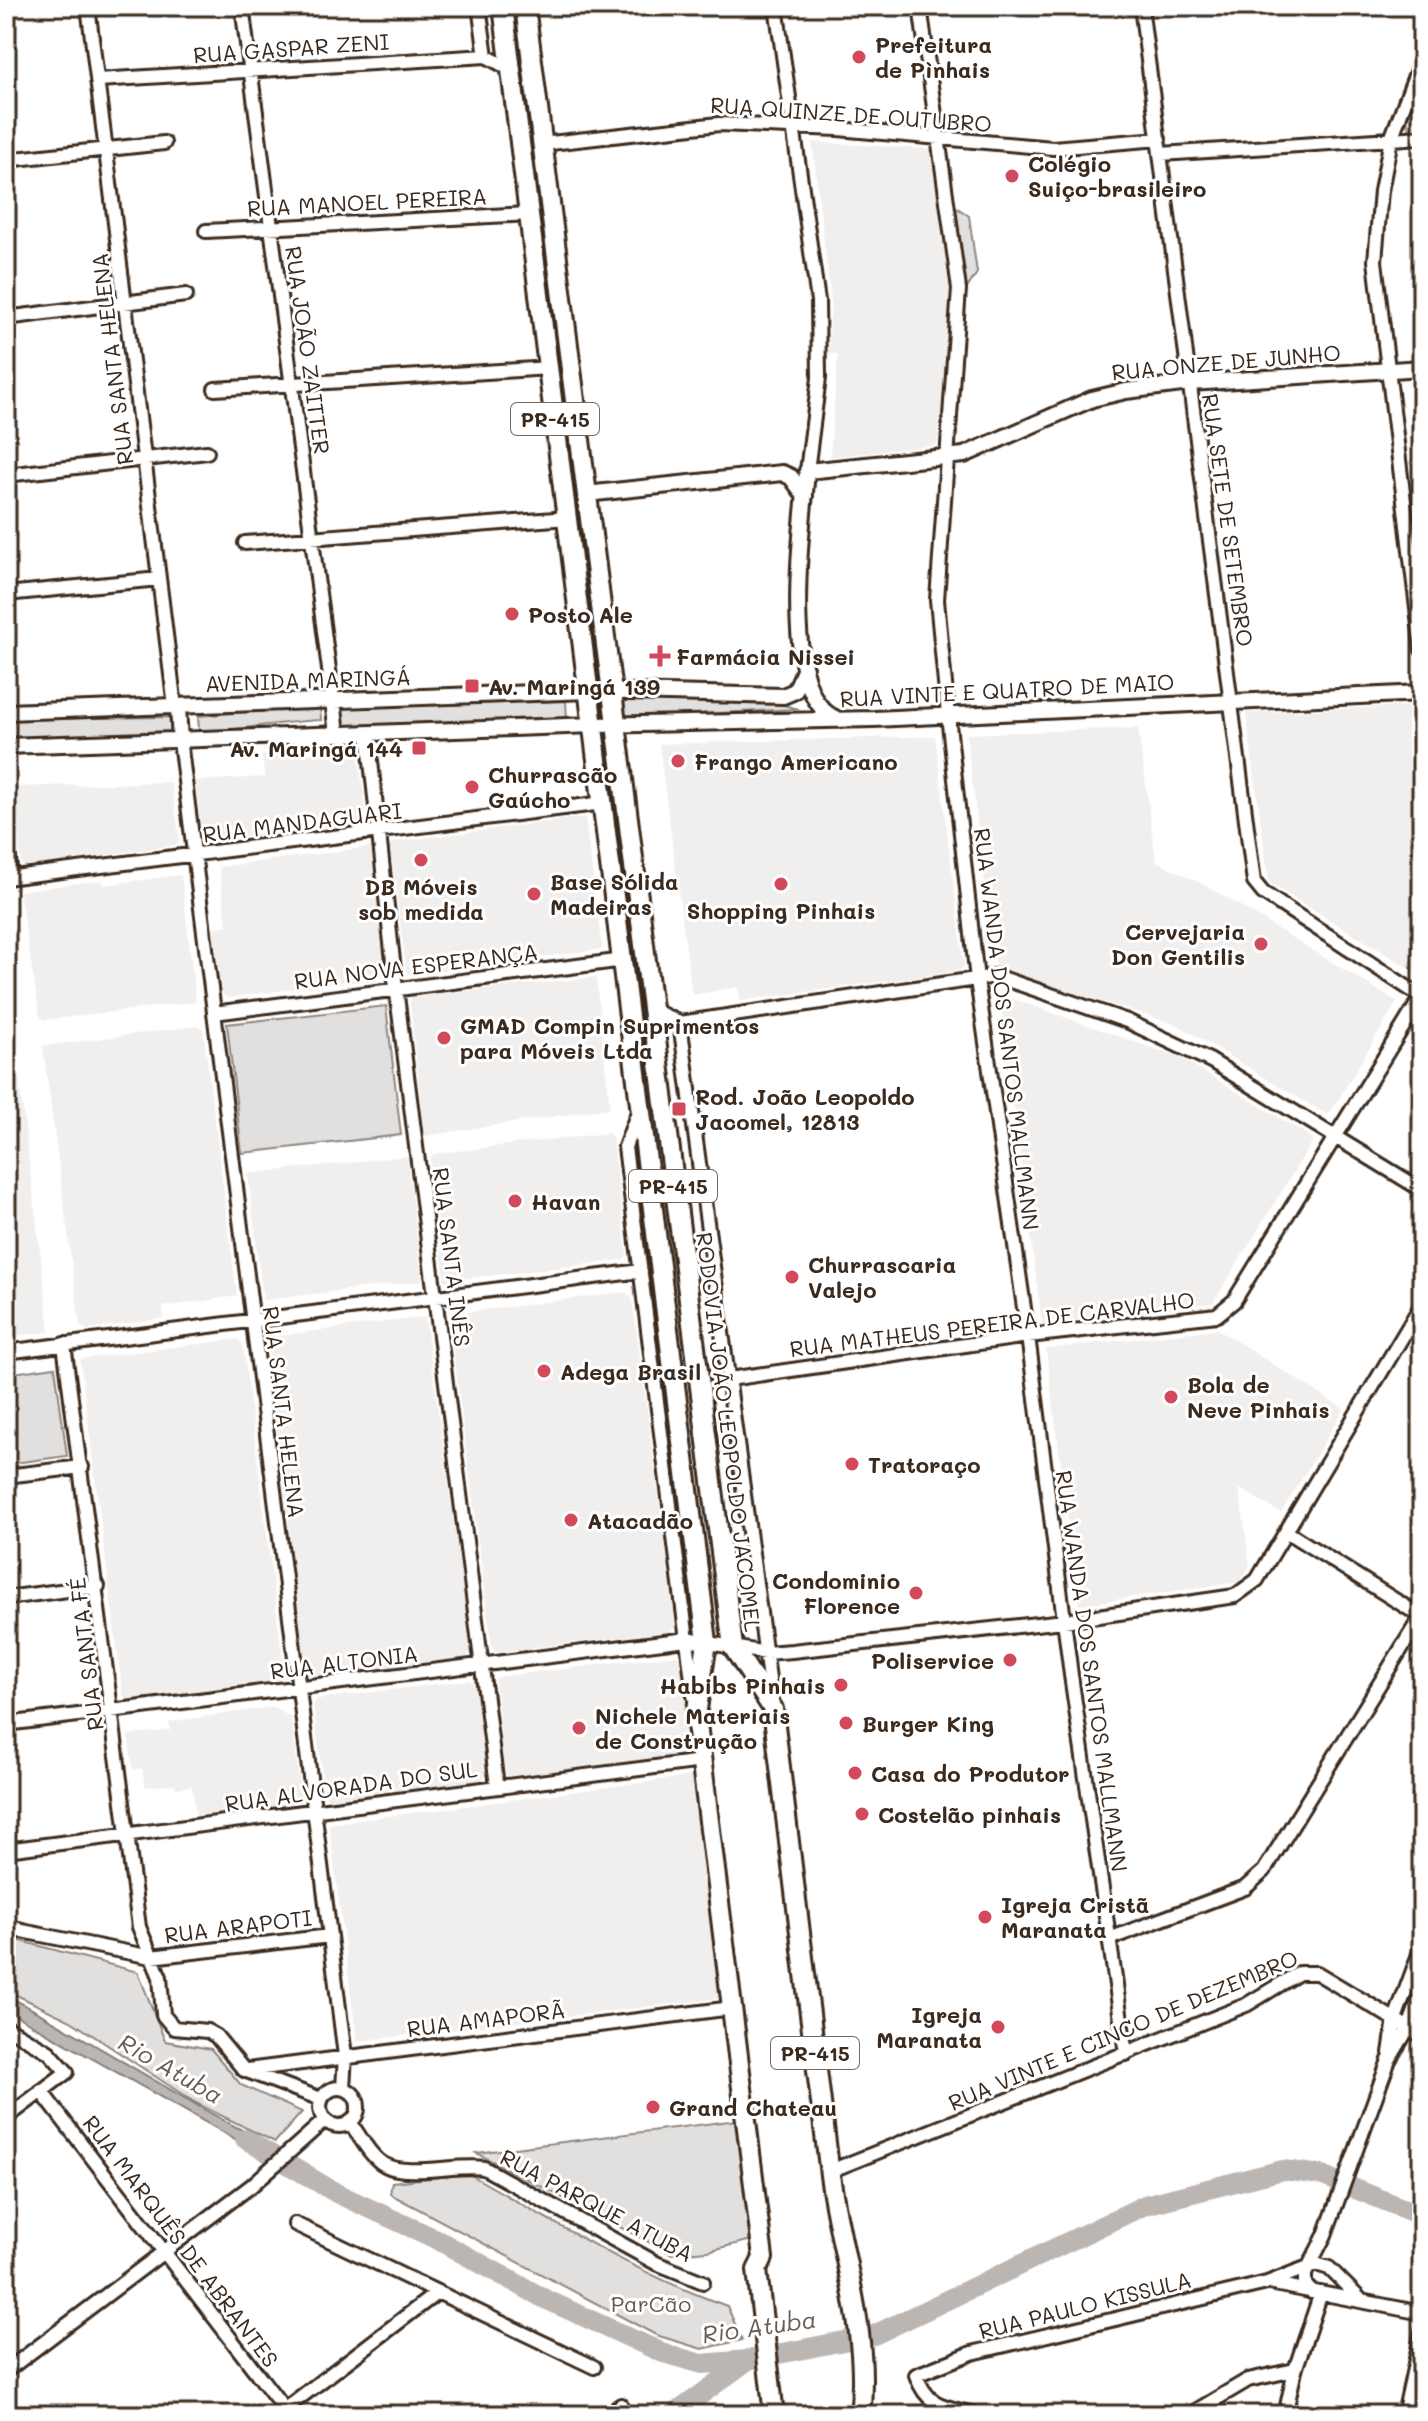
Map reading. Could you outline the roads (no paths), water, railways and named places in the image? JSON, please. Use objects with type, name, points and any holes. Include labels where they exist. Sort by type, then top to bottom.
[{"type":"highway","name":"PR-415","points":[[503,6],[707,1642],[696,1716]]},
{"type":"highway","name":"RODOVIA JOÃO LEOPOLDO JACOMEL","points":[[525,6],[733,1647],[773,1709],[830,2171],[863,2370],[860,2415]]},
{"type":"highway","points":[[521,147],[542,144]]},
{"type":"highway","points":[[696,1716],[763,2258],[757,2270],[774,2415]]},
{"type":"main road","name":"RUA ONZE DE JUNHO","points":[[807,471],[964,455],[1092,399],[1190,383],[1422,368]]},
{"type":"main road","points":[[807,471],[797,570],[805,668],[819,708],[840,720]]},
{"type":"main road","points":[[586,494],[782,473],[791,477],[805,496]]},
{"type":"main road","points":[[611,691],[783,696],[795,691],[805,668]]},
{"type":"main road","name":"AVENIDA MARINGÁ","points":[[6,712],[611,691]]},
{"type":"main road","name":"RUA VINTE E QUATRO DE MAIO","points":[[594,725],[1089,711],[1422,693]]},
{"type":"main road","points":[[333,700],[337,734]]},
{"type":"main road","points":[[177,707],[180,741]]},
{"type":"main road","points":[[6,746],[594,725]]},
{"type":"street","name":"RUA SANTA HELENA","points":[[88,6],[177,707]]},
{"type":"street","name":"RUA JOÃO ZAITTER","points":[[242,6],[315,538],[333,700]]},
{"type":"street","points":[[479,6],[486,56],[512,70]]},
{"type":"street","points":[[776,6],[818,301],[819,378],[807,471]]},
{"type":"street","name":"RUA WANDA DOS SANTOS MALLMANN","points":[[920,6],[959,289],[937,600],[948,715],[977,980],[1126,2054]]},
{"type":"street","name":"RUA SETE DE SETEMBRO","points":[[1141,6],[1254,882],[1263,893],[1422,997]]},
{"type":"street","name":"RUA GASPAR ZENI","points":[[98,80],[486,56]]},
{"type":"street","points":[[1422,57],[1391,139],[1381,191],[1375,261],[1422,650]]},
{"type":"street","name":"RUA QUINZE DE OUTUBRO","points":[[542,144],[703,124],[1053,148],[1159,139]]},
{"type":"street","points":[[1161,154],[1422,137]]},
{"type":"street","points":[[6,160],[164,143]]},
{"type":"street","name":"RUA MANOEL PEREIRA","points":[[206,231],[530,214]]},
{"type":"street","points":[[6,318],[186,295]]},
{"type":"street","points":[[215,389],[549,368]]},
{"type":"street","points":[[6,475],[207,452]]},
{"type":"street","points":[[245,543],[568,518]]},
{"type":"street","points":[[6,594],[159,579]]},
{"type":"street","name":"RUA SANTA INÊS","points":[[368,734],[396,988],[485,1666],[497,1786]]},
{"type":"street","name":"RUA SANTA HELENA","points":[[180,741],[345,2056],[343,2088]]},
{"type":"street","name":"RUA MANDAGUARI","points":[[8,878],[604,803]]},
{"type":"street","points":[[6,834],[8,878]]},
{"type":"street","name":"RUA NOVA ESPERANÇA","points":[[214,1013],[624,960]]},
{"type":"street","points":[[651,1009],[680,1023],[996,976],[1127,1021],[1211,1061],[1422,1190]]},
{"type":"street","name":"RUA MATHEUS PEREIRA DE CARVALHO","points":[[729,1379],[1028,1336],[1217,1315],[1234,1301],[1422,997]]},
{"type":"street","name":"RODOVIA JOÃO LEOPOLDO JACOMEL","points":[[680,1023],[773,1709]]},
{"type":"street","points":[[642,1102],[625,1147],[696,1716]]},
{"type":"street","points":[[6,1352],[641,1271]]},
{"type":"street","name":"RUA ALTONIA","points":[[6,1724],[687,1639],[766,1653],[1064,1621],[1235,1596],[1257,1580],[1422,1304]]},
{"type":"street","name":"RUA SANTA FÉ","points":[[64,1344],[98,1586],[139,1927],[151,1957]]},
{"type":"street","points":[[6,1476],[82,1467]]},
{"type":"street","points":[[1109,1939],[1245,1888],[1264,1871],[1422,1616],[1287,1532]]},
{"type":"street","points":[[6,1598],[98,1586]]},
{"type":"street","name":"RUA ALVORADA DO SUL","points":[[6,1850],[702,1761]]},
{"type":"street","points":[[6,1924],[22,1931],[151,1957],[160,1977],[167,2023],[216,2036],[235,2064],[244,2070],[321,2099]]},
{"type":"street","name":"RUA ARAPOTI","points":[[151,1957],[330,1936]]},
{"type":"street","points":[[1389,2060],[1395,2019],[1422,1946]]},
{"type":"street","name":"RUA VINTE E CINCO DE DEZEMBRO","points":[[830,2171],[1246,2005],[1308,1971],[1317,1973],[1422,2036]]},
{"type":"street","points":[[1316,2292],[1304,2279],[1327,2229],[1389,2060],[1409,2027],[1422,1992]]},
{"type":"street","name":"RUA AMAPORÃ","points":[[244,2070],[732,2008]]},
{"type":"street","points":[[6,2027],[49,2052],[67,2072],[9,2111]]},
{"type":"street","points":[[343,2088],[356,2100],[357,2112],[350,2122],[334,2125],[325,2120],[320,2110],[321,2099],[330,2090],[343,2088]]},
{"type":"street","name":"RUA MARQUÊS DE ABRANTES","points":[[41,2091],[283,2413]]},
{"type":"street","points":[[6,2371],[251,2186],[325,2120]]},
{"type":"street","name":"RUA PARQUE ATUBA","points":[[350,2122],[383,2165],[398,2170],[466,2165],[484,2168],[656,2263],[703,2282]]},
{"type":"street","points":[[295,2224],[594,2367]]},
{"type":"street","points":[[1316,2292],[1332,2285],[1327,2229]]},
{"type":"street","points":[[1311,2266],[1321,2264],[1360,2299]]},
{"type":"street","name":"RUA PAULO KISSULA","points":[[978,2415],[930,2402],[922,2394],[916,2375],[972,2353],[1267,2283],[1311,2266]]},
{"type":"street","name":"RUA PAULO KISSULA","points":[[1267,2283],[1422,2313]]},
{"type":"street","points":[[283,2413],[438,2292]]},
{"type":"street","points":[[1285,2415],[1316,2292]]},
{"type":"street","points":[[1404,2415],[1422,2331]]},
{"type":"street","points":[[1189,2415],[1248,2380],[1295,2370]]},
{"type":"street","points":[[608,2415],[621,2405]]},
{"type":"waterway","name":"Rio Atuba","points":[[245,2139],[338,2194],[436,2239],[545,2299],[663,2353],[702,2364],[748,2360],[874,2335],[1145,2205],[1283,2170],[1321,2175],[1422,2216]]},
{"type":"waterway","points":[[673,2415],[747,2361]]},
{"type":"place","name":"Prefeitura de Pìnhais","points":[[859,57]]},
{"type":"place","name":"Colégio Suiço-brasileiro","points":[[1012,176]]},
{"type":"place","name":"Posto Ale","points":[[512,614]]},
{"type":"place","name":"Farmácia Nissei","points":[[660,656]]},
{"type":"place","name":"Av. Maringá 139","points":[[472,686]]},
{"type":"place","name":"Av. Maringá 144","points":[[419,748]]},
{"type":"place","name":"Frango Americano","points":[[678,761]]},
{"type":"place","name":"Churrascão Gaúcho","points":[[472,787]]},
{"type":"place","name":"DB Móveis sob medida","points":[[421,860]]},
{"type":"place","name":"Shopping Pinhais","points":[[781,884]]},
{"type":"place","name":"Base Sólida Madeiras","points":[[534,894]]},
{"type":"place","name":"Cervejaria Don Gentilis","points":[[1261,944]]},
{"type":"place","name":"GMAD Compin Suprimentos para Móveis Ltda","points":[[444,1038]]},
{"type":"place","name":"Rod. João Leopoldo Jacomel, 12813","points":[[679,1109]]},
{"type":"place","name":"Havan","points":[[515,1201]]},
{"type":"place","name":"Churrascaria Valejo","points":[[792,1277]]},
{"type":"place","name":"Adega Brasil","points":[[544,1371]]},
{"type":"place","name":"Bola de Neve Pinhais","points":[[1171,1397]]},
{"type":"place","name":"Tratoraço","points":[[852,1464]]},
{"type":"place","name":"Atacadão","points":[[571,1520]]},
{"type":"place","name":"Condominio Florence","points":[[916,1593]]},
{"type":"place","name":"Poliservice","points":[[1010,1660]]},
{"type":"place","name":"Habibs Pinhais","points":[[841,1685]]},
{"type":"place","name":"Burger King","points":[[846,1723]]},
{"type":"place","name":"Nichele Materiais de Construção","points":[[579,1728]]},
{"type":"place","name":"Casa do Produtor","points":[[855,1773]]},
{"type":"place","name":"Costelão pinhais","points":[[862,1814]]},
{"type":"place","name":"Igreja Cristã Maranata","points":[[985,1917]]},
{"type":"place","name":"Igreja Maranata","points":[[998,2027]]},
{"type":"place","name":"Grand Chateau","points":[[653,2107]]},
{"type":"park label","name":"ParCão","points":[[651,2303]]}]
